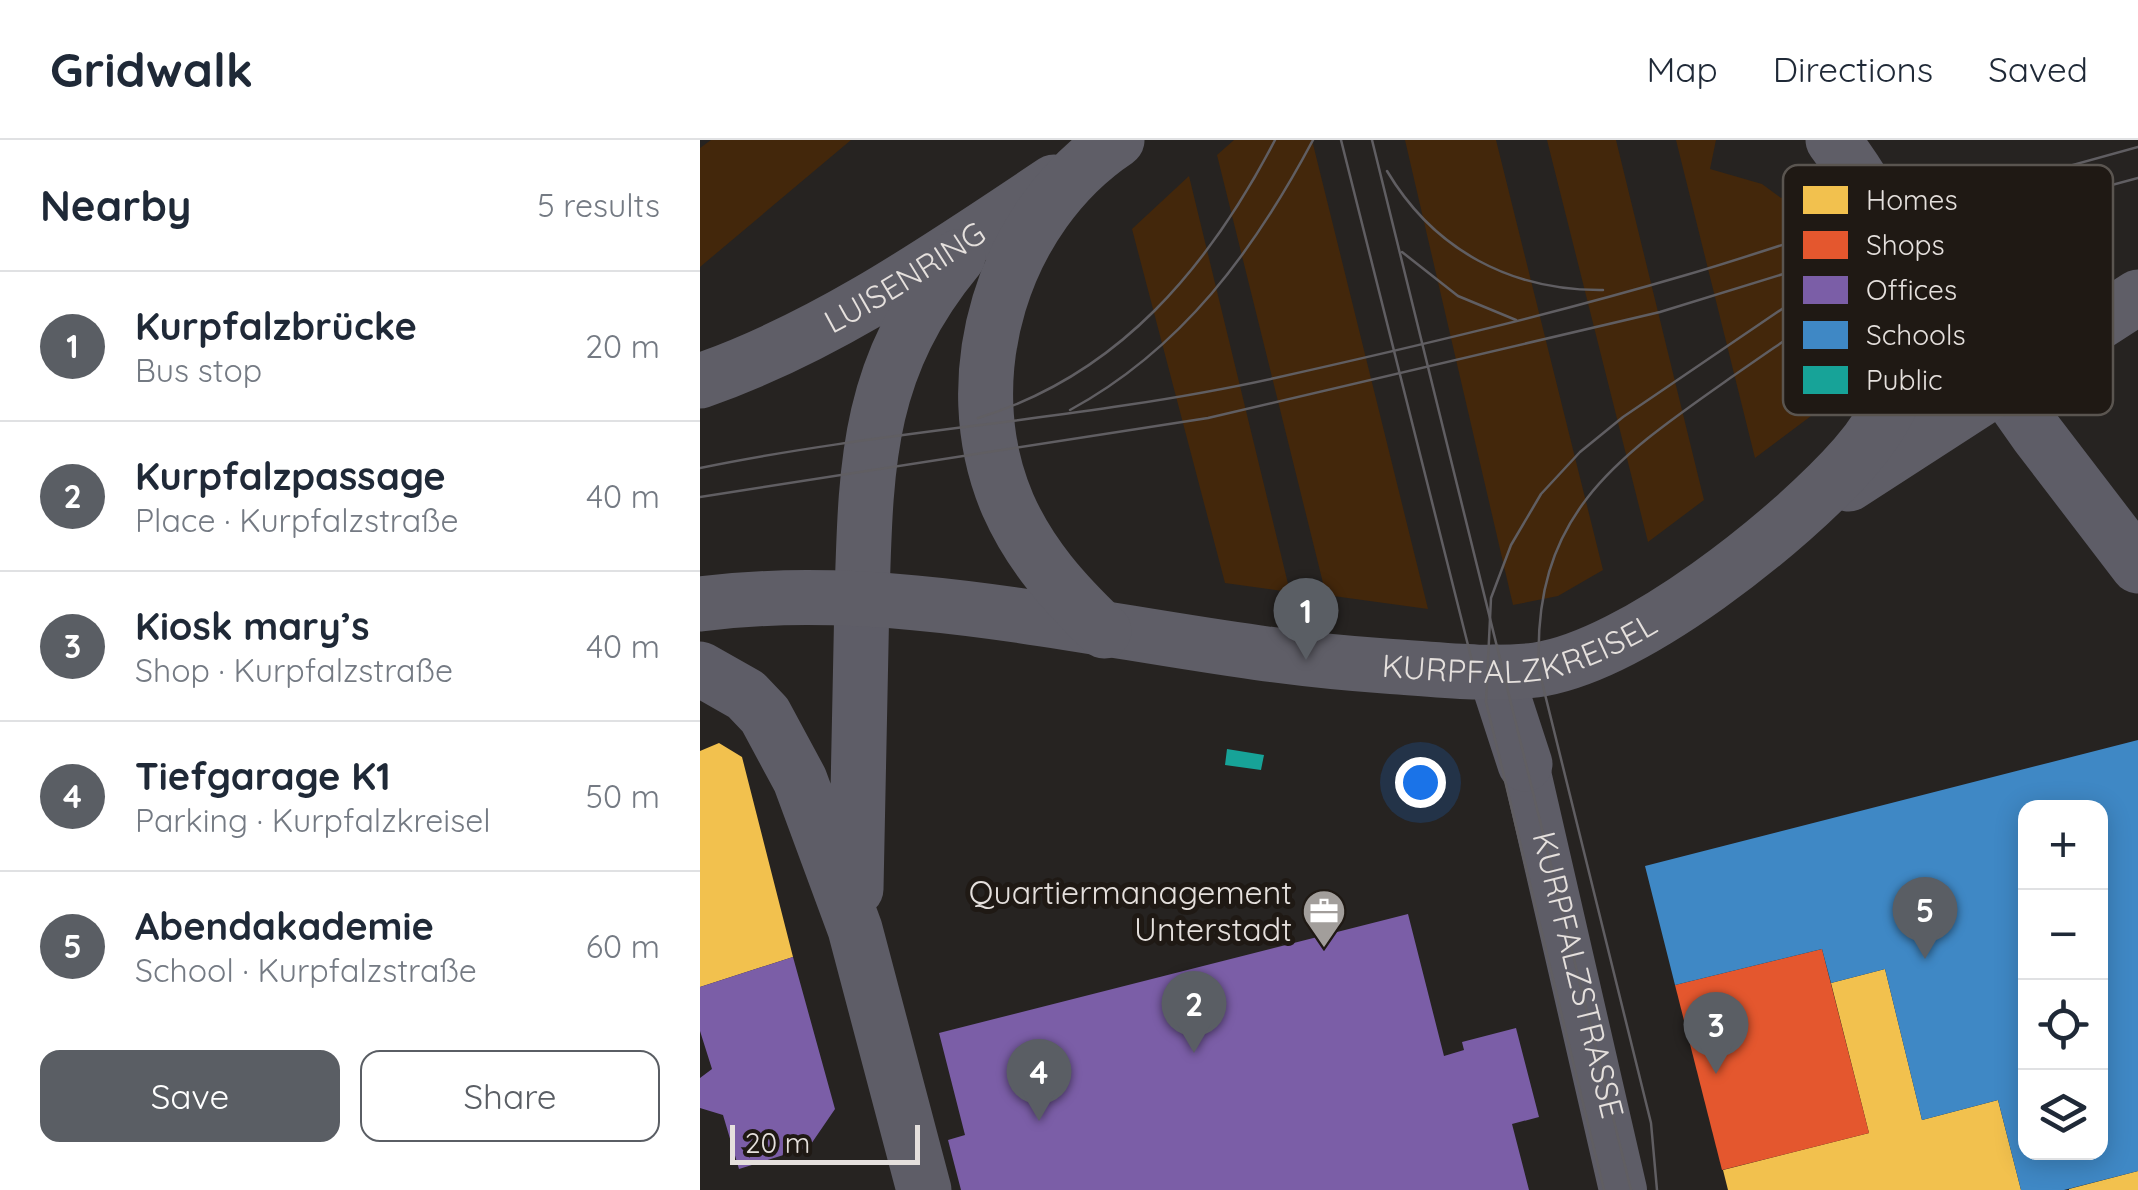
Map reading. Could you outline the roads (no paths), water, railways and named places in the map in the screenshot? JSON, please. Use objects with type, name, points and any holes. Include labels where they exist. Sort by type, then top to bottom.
[{"type":"main road","name":"KURPFALZKREISEL","points":[[1833,140],[1850,165]]},
{"type":"main road","name":"LUISENRING","points":[[700,381],[788,347],[978,232],[1107,146]]},
{"type":"main road","points":[[1104,630],[1054,580],[1032,551],[1007,502],[988,426],[986,366],[994,317],[1018,256],[1062,187],[1107,146]]},
{"type":"main road","points":[[862,597],[866,470],[878,406],[916,318],[978,232]]},
{"type":"main road","points":[[2113,313],[2138,297]]},
{"type":"main road","name":"KURPFALZKREISEL","points":[[1104,630],[1306,660],[1495,672],[1539,670],[1601,650],[1666,613],[1788,524],[1866,444],[1883,415]]},
{"type":"main road","points":[[1788,524],[1955,415]]},
{"type":"main road","points":[[700,604],[761,596],[862,597],[1104,630]]},
{"type":"street","points":[[2024,415],[2138,566]]},
{"type":"street","points":[[855,929],[862,597]]},
{"type":"street","points":[[700,669],[746,696],[780,736],[826,839],[855,929],[924,1190]]},
{"type":"street","points":[[1495,672],[1525,764]]},
{"type":"street","name":"KURPFALZSTRASSE","points":[[1525,764],[1623,1190]]},
{"type":"tram line","points":[[978,418],[1029,399],[1075,374],[1117,345],[1155,310],[1221,231],[1275,140]]},
{"type":"tram line","points":[[1070,410],[1147,358],[1211,294],[1266,220],[1313,140]]},
{"type":"tram line","points":[[1341,140],[1476,677]]},
{"type":"tram line","points":[[1372,140],[1631,1190]]},
{"type":"tram line","points":[[2073,165],[2138,147]]},
{"type":"tram line","points":[[1387,171],[1428,223],[1478,260],[1537,283],[1603,290]]},
{"type":"tram line","points":[[2113,185],[2138,178]]},
{"type":"tram line","points":[[700,468],[843,443],[1132,404],[1275,378],[1584,304],[1783,245]]},
{"type":"tram line","points":[[1402,252],[1458,296],[1516,320]]},
{"type":"tram line","points":[[700,497],[1208,418],[1660,312],[1783,274]]},
{"type":"tram line","points":[[1604,1190],[1486,702],[1491,598],[1511,545],[1541,494],[1580,452],[1623,417],[1783,308]]},
{"type":"tram line","points":[[1657,1190],[1651,1123],[1539,670],[1540,617],[1549,572],[1565,532],[1587,498],[1648,438],[1783,341]]},
{"type":"place","name":"Kurpfalzbrücke","points":[[1306,660]]},
{"type":"place","name":"Quartiermanagement Unterstadt","points":[[1324,949]]},
{"type":"place","name":"Abendakademie","points":[[1925,959]]},
{"type":"place","name":"Kurpfalzpassage","points":[[1194,1053]]},
{"type":"place","name":"Kiosk mary’s","points":[[1716,1074]]},
{"type":"place","name":"Tiefgarage K1","points":[[1039,1121]]}]
